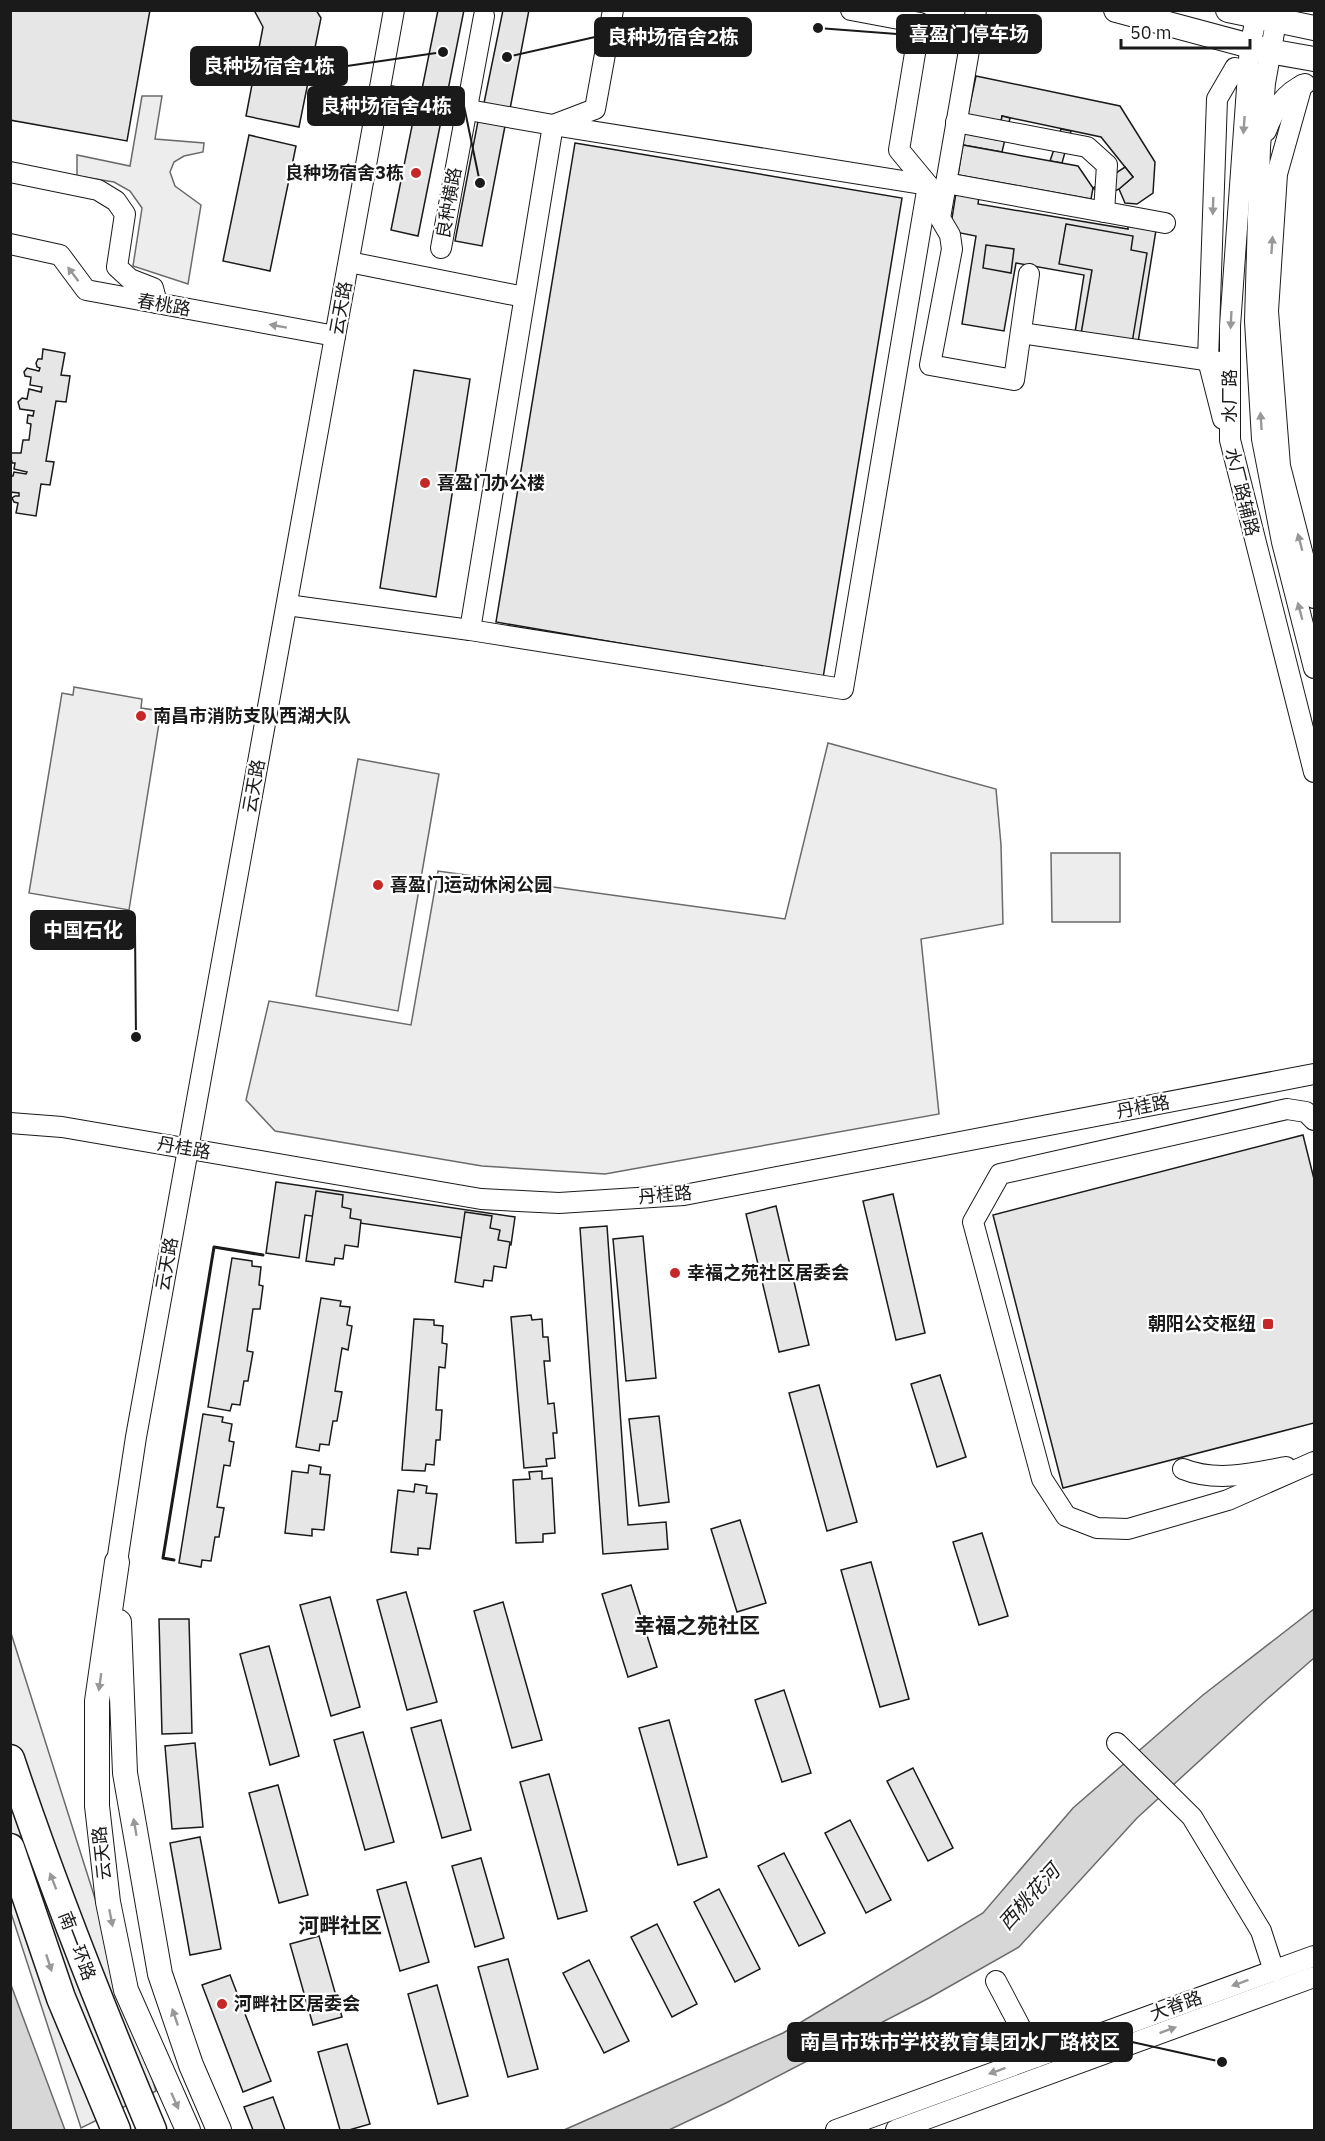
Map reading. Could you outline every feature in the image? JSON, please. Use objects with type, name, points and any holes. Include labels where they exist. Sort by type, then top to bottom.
[{"type":"highway","name":"南一环路","points":[[10,1759],[37,1841],[152,2130]]},
{"type":"highway","name":"南一环路","points":[[10,1848],[61,1998],[116,2130]]},
{"type":"highway","points":[[94,1989],[164,2130]]},
{"type":"highway","points":[[61,1998],[96,2130]]},
{"type":"main road","points":[[1116,10],[1259,48],[1314,59]]},
{"type":"main road","points":[[1228,10],[1267,15],[1314,28]]},
{"type":"main road","name":"云天路","points":[[117,1562],[97,1701],[97,1806],[108,1902],[126,1990],[188,2130]]},
{"type":"main road","name":"云天路","points":[[117,1562],[125,1773],[160,1974],[191,2065],[219,2130]]},
{"type":"street","name":"云天路","points":[[117,1562],[136,1437],[394,10]]},
{"type":"street","points":[[553,125],[595,109],[613,10]]},
{"type":"street","points":[[850,10],[920,23],[899,150],[937,184],[940,218],[950,235],[952,249],[930,365],[1014,380],[1029,274]]},
{"type":"street","points":[[287,605],[470,630],[843,689],[937,184],[956,122],[976,10]]},
{"type":"street","name":"水厂路","points":[[1267,15],[1247,91],[1230,326],[1230,440],[1314,772]]},
{"type":"street","name":"良种横路","points":[[441,248],[484,16]]},
{"type":"street","points":[[1219,38],[1247,91]]},
{"type":"street","name":"水厂路","points":[[1259,48],[1260,147],[1254,321],[1262,439],[1282,542],[1314,668]]},
{"type":"street","name":"水厂路辅路","points":[[1235,68],[1217,99],[1208,360],[1314,772]]},
{"type":"street","points":[[1260,147],[1274,112],[1283,99],[1308,83]]},
{"type":"street","points":[[1308,83],[1277,174],[1268,311],[1280,466],[1314,598]]},
{"type":"street","points":[[379,94],[553,125],[937,184],[1165,224]]},
{"type":"street","points":[[956,122],[1087,147],[1107,165],[1104,212]]},
{"type":"street","points":[[470,630],[553,125]]},
{"type":"street","points":[[10,172],[98,190],[116,201],[125,214],[117,267],[130,279],[153,288],[157,303]]},
{"type":"street","name":"春桃路","points":[[10,244],[60,255],[86,290],[335,336]]},
{"type":"street","points":[[349,262],[524,297]]},
{"type":"street","points":[[1021,333],[1230,363]]},
{"type":"street","name":"丹桂路","points":[[10,1123],[62,1127],[481,1199],[560,1203],[684,1195],[1314,1074]]},
{"type":"street","points":[[1314,1120],[1306,1112],[1287,1109],[999,1174],[973,1222],[1042,1479],[1066,1516],[1097,1528],[1128,1529],[1228,1500],[1314,1461]]},
{"type":"street","points":[[1183,1469],[1199,1476],[1216,1477],[1314,1461]]},
{"type":"street","points":[[1117,1743],[1189,1814],[1261,1931],[1274,1971]]},
{"type":"street","name":"大脊路","points":[[836,2130],[1314,1956]]},
{"type":"street","name":"大脊路","points":[[896,2130],[1314,1977]]},
{"type":"street","points":[[996,1981],[1036,2057]]},
{"type":"shaded area","points":[[142,96],[162,96],[155,139],[204,143],[203,152],[184,156],[174,162],[170,172],[175,186],[201,205],[188,284],[133,266],[142,208],[130,191],[114,182],[77,176],[77,155],[130,166]]},
{"type":"shaded area","points":[[74,687],[142,699],[141,708],[161,711],[129,910],[29,893],[62,693],[73,695]]},
{"type":"shaded area","points":[[828,743],[996,789],[1001,845],[1003,924],[921,939],[939,1114],[605,1174],[482,1166],[275,1131],[246,1100],[269,1001],[411,1025],[438,871],[785,919]]},
{"type":"shaded area","name":"喜盈门运动休闲公园","points":[[358,759],[439,774],[398,1011],[316,996]]},
{"type":"shaded area","points":[[1051,853],[1120,853],[1120,922],[1052,922]]},
{"type":"shaded area","points":[[10,1630],[156,2091],[81,2128],[11,1913]]},
{"type":"water","name":"西桃花河","points":[[1314,1609],[1314,1658],[1137,1818],[1019,1947],[929,1998],[669,2130],[564,2130],[783,2033],[983,1913],[1073,1808],[1203,1695]]},
{"type":"water","points":[[11,1985],[65,2130],[11,2130]]},
{"type":"building","points":[[10,10],[150,10],[127,141],[10,120]]},
{"type":"building","points":[[254,10],[316,10],[321,18],[299,127],[246,116],[263,27]]},
{"type":"building","points":[[438,10],[464,10],[446,100],[421,94]]},
{"type":"building","points":[[503,10],[529,10],[510,109],[484,103]]},
{"type":"building","points":[[976,76],[1120,106],[1155,162],[1153,193],[1137,204],[1125,203],[1119,189],[1133,177],[1101,137],[1002,116],[998,140],[964,133]]},
{"type":"building","name":"良种场宿舍3栋","points":[[415,111],[442,116],[418,236],[391,230]]},
{"type":"building","points":[[1002,116],[1010,118],[1002,152],[963,145],[964,133],[998,140]]},
{"type":"building","points":[[478,121],[505,126],[482,246],[455,241]]},
{"type":"building","points":[[1061,129],[1071,131],[1062,163],[1050,161]]},
{"type":"building","points":[[249,135],[296,146],[270,271],[223,261]]},
{"type":"building","points":[[575,143],[902,198],[823,678],[496,622]]},
{"type":"building","points":[[963,145],[1078,166],[1093,188],[1091,199],[958,175]]},
{"type":"building","points":[[1125,167],[1133,177],[1119,189],[1104,197],[1093,188]]},
{"type":"building","points":[[956,193],[979,197],[978,204],[1128,229],[1128,225],[1156,230],[1137,349],[1074,339],[1084,275],[1016,263],[1004,331],[962,324],[976,236],[950,231]]},
{"type":"building","points":[[1066,224],[1133,236],[1131,250],[1147,253],[1132,343],[1081,334],[1092,270],[1059,264]]},
{"type":"building","points":[[986,245],[1014,249],[1011,273],[983,268]]},
{"type":"building","points":[[43,349],[65,353],[61,375],[70,376],[66,402],[56,401],[46,461],[54,462],[50,485],[41,484],[36,516],[16,513],[18,503],[12,498],[19,496],[19,493],[10,492],[11,476],[14,472],[26,474],[27,472],[14,469],[15,463],[12,463],[10,453],[21,453],[23,440],[29,440],[31,424],[27,423],[28,415],[33,416],[34,411],[20,409],[18,402],[22,398],[27,399],[29,389],[41,392],[42,387],[30,385],[31,377],[25,376],[24,372],[27,368],[39,371],[40,368],[36,363],[38,359],[42,359]]},
{"type":"building","name":"喜盈门办公楼","points":[[414,370],[470,379],[436,597],[380,588]]},
{"type":"building","points":[[1303,1135],[1314,1179],[1314,1423],[1063,1488],[993,1215]]},
{"type":"building","points":[[276,1182],[515,1217],[511,1245],[305,1215],[299,1258],[266,1253]]},
{"type":"building","points":[[316,1191],[343,1195],[342,1207],[351,1209],[350,1218],[361,1220],[358,1247],[345,1245],[343,1259],[335,1258],[334,1265],[306,1261]]},
{"type":"building","points":[[893,1194],[925,1333],[896,1340],[863,1201]]},
{"type":"building","points":[[776,1206],[809,1345],[779,1352],[746,1214]]},
{"type":"building","points":[[465,1212],[492,1216],[490,1228],[500,1230],[498,1240],[510,1242],[506,1268],[494,1266],[492,1281],[484,1280],[483,1287],[455,1282]]},
{"type":"building","points":[[607,1226],[628,1525],[666,1522],[668,1549],[603,1554],[580,1228]]},
{"type":"building","points":[[643,1236],[656,1378],[626,1381],[613,1239]]},
{"type":"building","points":[[232,1258],[252,1261],[252,1266],[261,1267],[259,1285],[263,1286],[260,1309],[253,1309],[247,1351],[253,1352],[248,1381],[244,1381],[240,1405],[232,1404],[230,1411],[208,1407]]},
{"type":"building","points":[[321,1298],[341,1301],[340,1306],[350,1307],[347,1325],[352,1326],[348,1350],[342,1348],[335,1391],[342,1392],[337,1421],[333,1421],[329,1445],[320,1444],[319,1451],[296,1447]]},
{"type":"building","points":[[531,1315],[532,1320],[542,1319],[543,1337],[548,1337],[550,1361],[544,1361],[548,1404],[554,1403],[557,1433],[553,1433],[555,1458],[546,1459],[547,1466],[524,1468],[511,1317]]},
{"type":"building","points":[[414,1319],[434,1320],[434,1325],[443,1326],[442,1343],[447,1344],[445,1368],[439,1367],[436,1410],[442,1410],[440,1440],[436,1440],[434,1465],[426,1464],[425,1471],[402,1470]]},
{"type":"building","points":[[940,1375],[966,1457],[937,1467],[911,1384]]},
{"type":"building","points":[[819,1385],[857,1522],[827,1531],[789,1393]]},
{"type":"building","points":[[203,1414],[223,1417],[222,1422],[232,1424],[229,1441],[234,1442],[230,1466],[224,1465],[217,1507],[224,1508],[219,1537],[215,1537],[211,1561],[202,1560],[201,1567],[179,1563]]},
{"type":"building","points":[[659,1416],[669,1502],[639,1506],[629,1419]]},
{"type":"building","points":[[309,1465],[321,1467],[320,1474],[330,1475],[324,1530],[312,1529],[312,1536],[285,1533],[292,1471],[308,1473]]},
{"type":"building","points":[[542,1471],[542,1479],[552,1478],[555,1533],[543,1534],[543,1542],[516,1543],[513,1480],[530,1479],[529,1472]]},
{"type":"building","points":[[415,1484],[427,1486],[426,1493],[437,1494],[430,1549],[418,1548],[418,1555],[391,1552],[398,1490],[414,1492]]},
{"type":"building","points":[[740,1520],[766,1603],[737,1612],[711,1529]]},
{"type":"building","points":[[982,1533],[1008,1616],[979,1625],[953,1542]]},
{"type":"building","points":[[871,1562],[909,1699],[880,1707],[841,1570]]},
{"type":"building","points":[[631,1585],[657,1667],[628,1677],[602,1594]]},
{"type":"building","points":[[406,1592],[437,1702],[407,1710],[377,1600]]},
{"type":"building","points":[[330,1597],[360,1707],[331,1716],[300,1605]]},
{"type":"building","points":[[503,1602],[542,1740],[512,1748],[474,1611]]},
{"type":"building","points":[[159,1619],[189,1619],[192,1733],[162,1734]]},
{"type":"building","points":[[269,1646],[299,1756],[270,1765],[240,1654]]},
{"type":"building","points":[[784,1690],[811,1773],[782,1782],[755,1700]]},
{"type":"building","points":[[441,1720],[471,1830],[442,1838],[411,1728]]},
{"type":"building","points":[[669,1720],[707,1857],[678,1865],[639,1728]]},
{"type":"building","points":[[363,1732],[394,1842],[365,1850],[334,1740]]},
{"type":"building","points":[[195,1743],[203,1827],[172,1829],[165,1746]]},
{"type":"building","points":[[913,1768],[953,1848],[928,1861],[887,1781]]},
{"type":"building","points":[[549,1774],[587,1911],[558,1919],[520,1782]]},
{"type":"building","points":[[278,1785],[308,1895],[279,1903],[249,1793]]},
{"type":"building","points":[[850,1820],[891,1900],[866,1913],[825,1833]]},
{"type":"building","points":[[200,1837],[221,1949],[190,1955],[170,1843]]},
{"type":"building","points":[[784,1853],[825,1933],[799,1946],[758,1866]]},
{"type":"building","points":[[481,1858],[504,1938],[475,1947],[452,1866]]},
{"type":"building","points":[[406,1882],[429,1962],[400,1971],[377,1890]]},
{"type":"building","points":[[719,1889],[760,1969],[735,1982],[694,1902]]},
{"type":"building","points":[[657,1924],[697,2004],[672,2017],[631,1937]]},
{"type":"building","points":[[319,1936],[342,2017],[313,2025],[290,1944]]},
{"type":"building","points":[[508,1959],[538,2069],[508,2077],[478,1967]]},
{"type":"building","points":[[589,1960],[629,2041],[604,2053],[563,1973]]},
{"type":"building","points":[[230,1975],[271,2081],[243,2092],[202,1985]]},
{"type":"building","points":[[437,1985],[468,2096],[438,2104],[408,1994]]},
{"type":"building","points":[[347,2044],[370,2124],[340,2130],[318,2052]]},
{"type":"building","points":[[273,2097],[285,2130],[253,2130],[244,2107]]},
{"type":"wall","points":[[174,1560],[163,1558],[214,1247],[263,1255]]},
{"type":"place","name":"喜盈门停车场","points":[[818,28]]},
{"type":"place","name":"良种场宿舍1栋","points":[[443,52]]},
{"type":"place","name":"良种场宿舍2栋","points":[[507,57]]},
{"type":"place","name":"良种场宿舍3栋","points":[[416,173]]},
{"type":"place","name":"良种场宿舍4栋","points":[[480,183]]},
{"type":"place","name":"喜盈门办公楼","points":[[425,483]]},
{"type":"place","name":"南昌市消防支队西湖大队","points":[[141,716]]},
{"type":"place","name":"喜盈门运动休闲公园","points":[[378,885]]},
{"type":"place","name":"中国石化","points":[[136,1037]]},
{"type":"place","name":"幸福之苑社区居委会","points":[[675,1273]]},
{"type":"place","name":"朝阳公交枢纽","points":[[1268,1324]]},
{"type":"place","name":"河畔社区居委会","points":[[222,2004]]},
{"type":"place","name":"南昌市珠市学校教育集团水厂路校区","points":[[1222,2062]]},
{"type":"district","name":"幸福之苑社区","points":[[697,1626]]},
{"type":"district","name":"河畔社区","points":[[340,1926]]}]
